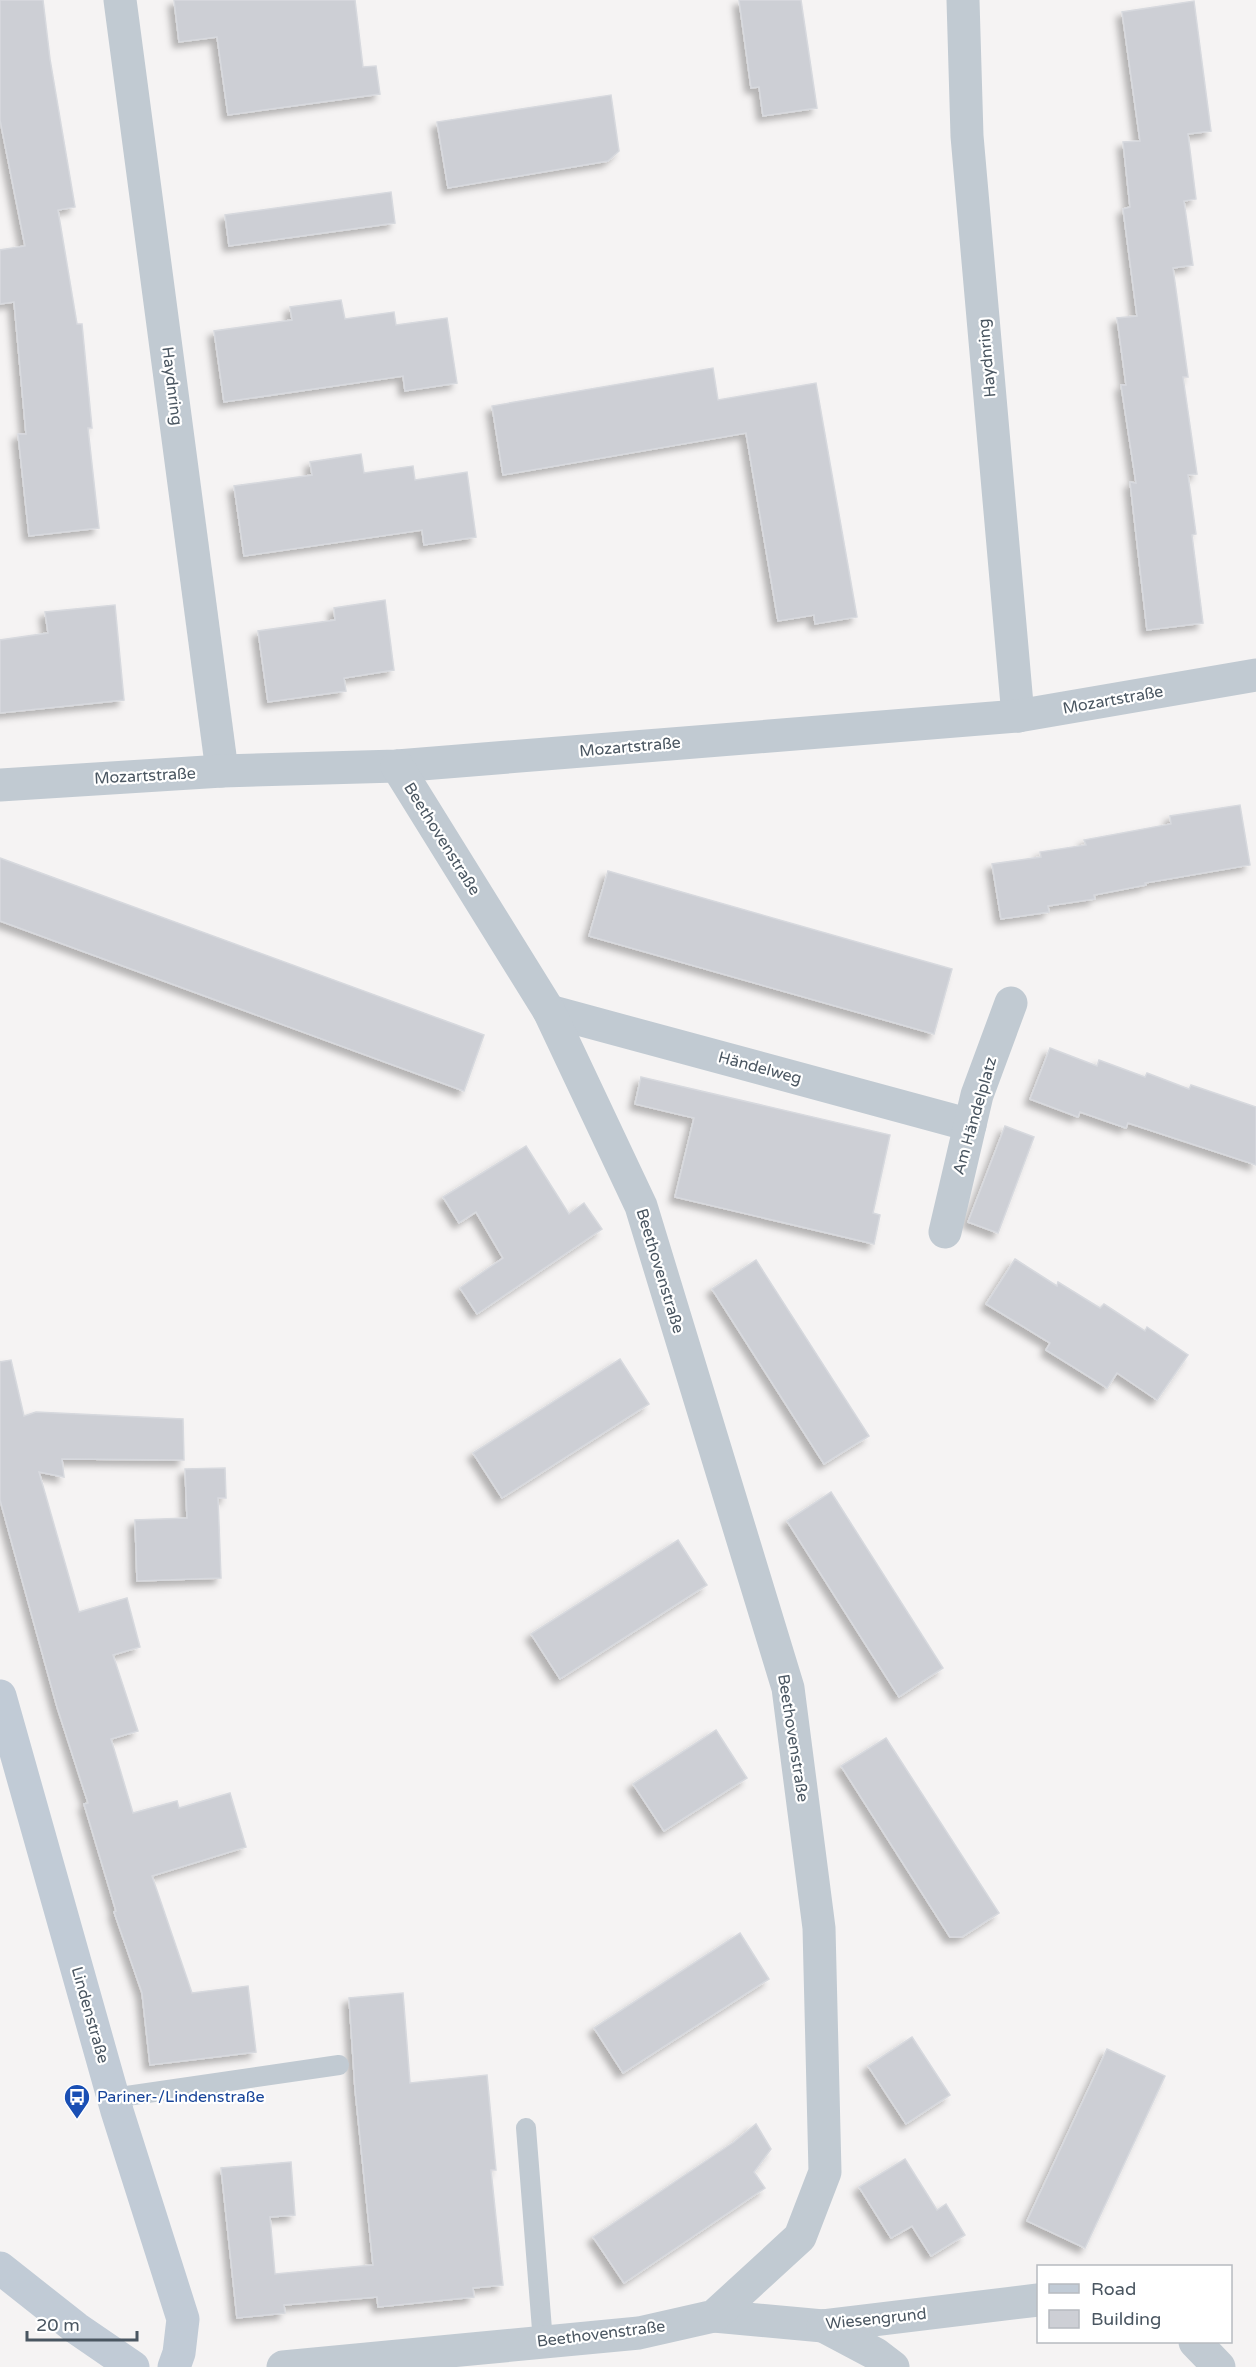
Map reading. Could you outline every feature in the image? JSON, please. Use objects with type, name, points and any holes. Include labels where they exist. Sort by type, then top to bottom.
[{"type":"street","name":"Haydnring","points":[[120,0],[222,771]]},
{"type":"street","name":"Haydnring","points":[[963,0],[967,135],[1018,716]]},
{"type":"street","name":"Mozartstraße","points":[[0,784],[222,771],[396,766],[1018,716],[1256,675]]},
{"type":"street","name":"Beethovenstraße","points":[[283,2367],[639,2333],[714,2316],[800,2237],[825,2172],[819,1928],[789,1688],[641,1206],[549,1011],[396,766]]},
{"type":"street","name":"Am Händelplatz","points":[[945,1232],[977,1095],[1011,1003]]},
{"type":"street","name":"Händelweg","points":[[549,1011],[969,1125]]},
{"type":"street","name":"Lindenstraße","points":[[0,1696],[113,2098],[183,2319],[179,2354],[174,2367]]},
{"type":"street","points":[[0,2268],[76,2328],[133,2367]]},
{"type":"street","name":"Wiesengrund","points":[[714,2316],[823,2326],[1037,2300]]},
{"type":"street","points":[[823,2326],[876,2354],[893,2367]]},
{"type":"street","points":[[1196,2343],[1219,2367]]},
{"type":"lane","points":[[113,2098],[339,2065]]},
{"type":"lane","points":[[526,2128],[543,2342]]},
{"type":"building","points":[[0,0],[43,0],[50,59],[75,207],[58,210],[77,324],[82,324],[92,428],[88,428],[99,528],[29,536],[18,434],[26,434],[14,302],[0,304],[0,250],[25,246],[0,120]]},
{"type":"building","points":[[174,0],[355,0],[363,67],[376,66],[380,94],[228,115],[217,37],[179,42]]},
{"type":"building","points":[[739,0],[801,0],[817,108],[763,116],[759,87],[751,88]]},
{"type":"building","points":[[1194,1],[1211,131],[1188,134],[1196,199],[1184,201],[1193,265],[1173,268],[1188,377],[1183,377],[1197,474],[1188,475],[1196,534],[1192,535],[1203,623],[1147,630],[1130,482],[1136,483],[1121,385],[1126,385],[1117,318],[1137,316],[1123,209],[1130,207],[1123,142],[1140,141],[1122,12]]},
{"type":"building","points":[[611,95],[619,151],[608,161],[448,188],[437,122]]},
{"type":"building","points":[[391,192],[395,223],[229,246],[225,215]]},
{"type":"building","points":[[341,300],[345,319],[394,312],[396,325],[447,318],[457,383],[405,391],[403,376],[224,402],[214,331],[292,320],[290,307]]},
{"type":"building","points":[[713,368],[718,400],[816,383],[857,617],[815,624],[814,615],[778,621],[746,433],[503,475],[492,406]]},
{"type":"building","points":[[361,454],[364,473],[413,466],[415,480],[467,472],[476,537],[424,545],[422,530],[244,556],[234,486],[312,475],[310,462]]},
{"type":"building","points":[[385,600],[394,670],[344,678],[346,691],[268,702],[258,631],[335,620],[334,608]]},
{"type":"building","points":[[115,605],[124,700],[0,713],[0,640],[48,633],[45,612]]},
{"type":"building","points":[[1240,805],[1250,865],[1145,883],[1146,885],[1094,895],[1095,899],[1048,906],[1049,912],[1001,919],[992,864],[1041,857],[1040,852],[1086,845],[1084,840],[1171,824],[1170,816]]},
{"type":"building","points":[[0,858],[484,1035],[464,1091],[0,921]]},
{"type":"building","points":[[608,871],[952,969],[934,1034],[589,936]]},
{"type":"building","points":[[1050,1048],[1097,1066],[1099,1060],[1145,1077],[1147,1073],[1189,1089],[1191,1085],[1256,1107],[1256,1165],[1128,1123],[1126,1128],[1080,1112],[1078,1117],[1030,1099]]},
{"type":"building","points":[[641,1077],[890,1135],[873,1213],[880,1215],[874,1244],[675,1197],[694,1118],[635,1104]]},
{"type":"building","points":[[1005,1126],[1034,1137],[998,1233],[968,1222]]},
{"type":"building","points":[[526,1146],[569,1214],[584,1203],[602,1229],[477,1314],[460,1288],[503,1258],[476,1212],[459,1223],[443,1197]]},
{"type":"building","points":[[1015,1259],[1057,1286],[1058,1282],[1100,1308],[1104,1304],[1145,1331],[1147,1327],[1188,1355],[1157,1400],[1117,1373],[1107,1388],[1046,1350],[1050,1343],[986,1304]]},
{"type":"building","points":[[756,1260],[869,1436],[824,1464],[712,1289]]},
{"type":"building","points":[[620,1359],[649,1404],[502,1498],[473,1453]]},
{"type":"building","points":[[11,1360],[24,1416],[36,1412],[183,1419],[184,1460],[62,1459],[64,1477],[39,1472],[79,1612],[127,1598],[140,1647],[113,1655],[138,1731],[111,1739],[133,1813],[177,1801],[179,1808],[230,1793],[246,1847],[152,1876],[192,1993],[248,1986],[256,2052],[150,2065],[142,1993],[114,1912],[116,1911],[84,1804],[88,1803],[57,1707],[0,1500],[0,1362]]},
{"type":"building","points":[[225,1468],[226,1498],[218,1498],[221,1578],[137,1581],[135,1520],[187,1518],[185,1469]]},
{"type":"building","points":[[831,1492],[943,1668],[899,1697],[787,1521]]},
{"type":"building","points":[[678,1540],[707,1585],[560,1679],[531,1634]]},
{"type":"building","points":[[716,1730],[747,1778],[664,1831],[633,1784]]},
{"type":"building","points":[[886,1738],[999,1913],[962,1937],[950,1937],[841,1766]]},
{"type":"building","points":[[740,1933],[769,1979],[623,2073],[594,2028]]},
{"type":"building","points":[[403,1993],[410,2083],[487,2075],[496,2170],[491,2170],[503,2285],[473,2288],[474,2297],[378,2307],[377,2297],[284,2305],[285,2313],[237,2318],[221,2168],[291,2162],[295,2215],[270,2217],[275,2274],[373,2265],[355,2089],[349,1998]]},
{"type":"building","points":[[912,2037],[950,2095],[906,2124],[868,2066]]},
{"type":"building","points":[[1107,2049],[1165,2076],[1085,2248],[1027,2221]]},
{"type":"building","points":[[756,2124],[771,2149],[754,2172],[765,2188],[624,2283],[593,2237],[734,2142]]},
{"type":"building","points":[[905,2159],[937,2210],[946,2204],[965,2235],[931,2256],[912,2226],[891,2238],[859,2187]]},
{"type":"place","name":"Pariner-/Lindenstraße","points":[[77,2120]]}]
